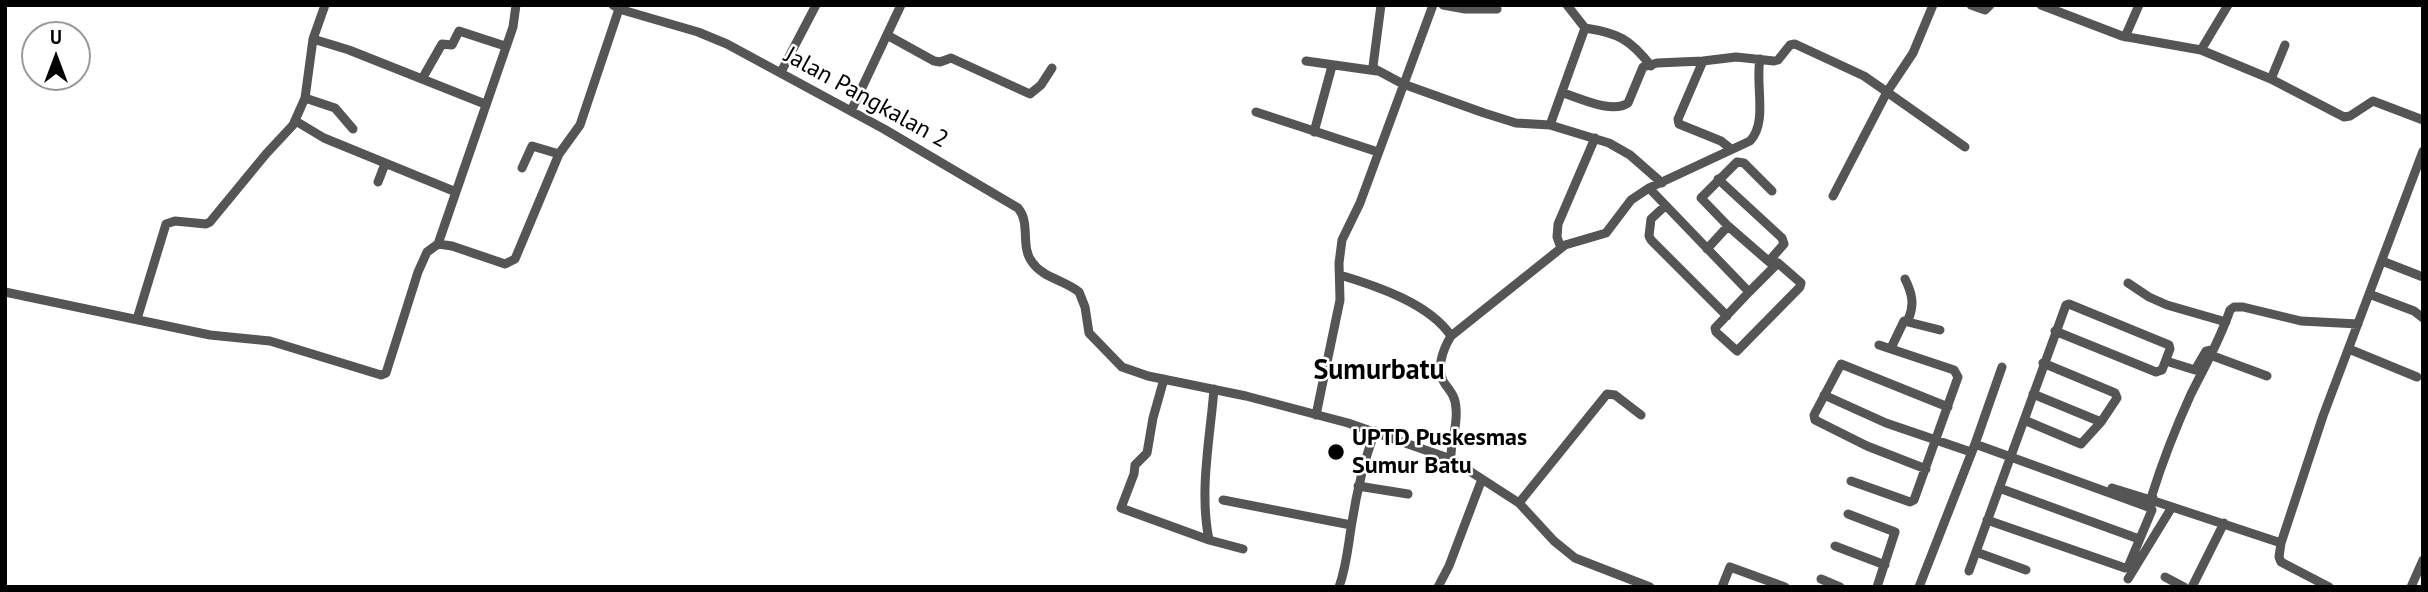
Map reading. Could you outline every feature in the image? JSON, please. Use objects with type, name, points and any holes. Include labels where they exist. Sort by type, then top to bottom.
[{"type":"street","points":[[137,319],[166,224],[175,221],[206,224],[210,222],[293,125],[305,98],[313,39],[325,5]]},
{"type":"street","points":[[5,292],[211,335],[270,341],[381,375],[386,373],[418,272],[427,252],[438,244],[513,27],[516,5]]},
{"type":"street","points":[[781,72],[816,5]]},
{"type":"street","points":[[850,111],[901,5]]},
{"type":"street","points":[[1381,5],[1373,66],[1378,71],[1403,85],[1504,120],[1550,125],[1595,138],[1630,155],[1662,183]]},
{"type":"street","points":[[1316,415],[1340,300],[1342,240],[1360,203],[1433,5]]},
{"type":"street","points":[[1443,5],[1465,9],[1497,9]]},
{"type":"street","points":[[1567,5],[1585,29],[1610,32],[1624,38],[1636,46],[1651,66]]},
{"type":"street","points":[[1833,196],[1887,92],[1913,52],[1933,5]]},
{"type":"street","points":[[1971,5],[1986,10],[1990,5]]},
{"type":"street","points":[[2040,5],[2108,32],[2202,50],[2271,79],[2344,117],[2374,101],[2423,120]]},
{"type":"street","points":[[2124,36],[2139,5]]},
{"type":"street","points":[[2202,50],[2228,5]]},
{"type":"street","points":[[438,244],[505,264],[515,259],[559,154],[580,125],[616,7]]},
{"type":"street","name":"Jalan Pangkalan 2","points":[[616,7],[718,40],[781,72],[1018,208],[1023,214],[1028,255],[1037,268],[1050,278],[1074,288],[1081,295],[1089,333],[1098,345],[1122,367],[1164,379]]},
{"type":"street","points":[[1550,125],[1585,29]]},
{"type":"street","points":[[422,79],[442,44],[452,45],[459,31],[505,46]]},
{"type":"street","points":[[887,35],[934,61],[951,58],[1030,94],[1041,85],[1052,68]]},
{"type":"street","points":[[313,39],[349,50],[485,104]]},
{"type":"street","points":[[1563,93],[1607,105],[1624,106],[1628,103],[1643,67],[1657,63],[1736,57],[1778,60],[1790,45],[1795,44],[1864,76],[1965,147]]},
{"type":"street","points":[[2271,79],[2285,45]]},
{"type":"street","points":[[1451,459],[1450,446],[1456,407],[1452,391],[1444,382],[1440,369],[1444,349],[1451,336],[1561,248],[1569,243],[1606,233],[1631,200],[1649,188],[1750,141],[1758,129],[1757,82],[1760,59]]},
{"type":"street","points":[[1306,61],[1378,71]]},
{"type":"street","points":[[1703,61],[1678,119],[1679,124],[1721,141],[1731,149]]},
{"type":"street","points":[[1314,132],[1332,66]]},
{"type":"street","points":[[305,98],[335,108],[353,129]]},
{"type":"street","points":[[1256,112],[1378,152]]},
{"type":"street","points":[[299,123],[324,138],[456,192]]},
{"type":"street","points":[[1561,248],[1557,237],[1558,224],[1595,138]]},
{"type":"street","points":[[522,168],[532,146],[559,154]]},
{"type":"street","points":[[2329,587],[2281,562],[2281,543],[2323,416],[2423,151]]},
{"type":"street","points":[[1718,179],[1782,237],[1784,244],[1771,264],[1749,292],[1715,330],[1738,351],[1800,287],[1800,281],[1782,264],[1771,264],[1701,199],[1702,195],[1718,179],[1735,164],[1744,163],[1772,191]]},
{"type":"street","points":[[378,181],[385,164]]},
{"type":"street","points":[[1649,188],[1749,292]]},
{"type":"street","points":[[1665,206],[1651,219],[1651,240],[1727,316]]},
{"type":"street","points":[[1707,249],[1728,226]]},
{"type":"street","points":[[2382,261],[2423,276]]},
{"type":"street","points":[[1340,275],[1387,291],[1436,317],[1451,336]]},
{"type":"street","points":[[1891,348],[1902,323],[1908,320],[1912,311],[1912,296],[1905,279]]},
{"type":"street","points":[[2128,283],[2167,305],[2226,322]]},
{"type":"street","points":[[2369,295],[2414,311],[2423,318]]},
{"type":"street","points":[[1969,571],[2043,363],[2055,331],[2066,305],[2169,345],[2171,349],[2164,366],[2156,372],[2055,331]]},
{"type":"street","points":[[1987,520],[2121,568],[2128,567],[2152,510],[2152,495],[2164,454],[2199,379],[2213,356],[2230,310],[2243,307],[2301,321],[2358,324]]},
{"type":"street","points":[[1908,320],[1940,330]]},
{"type":"street","points":[[1850,481],[1910,502],[1914,500],[1948,407],[1957,373],[1879,345]]},
{"type":"street","points":[[2164,366],[2193,371],[2207,349],[2213,356],[2267,376]]},
{"type":"street","points":[[2349,349],[2417,377]]},
{"type":"street","points":[[2024,420],[2081,444],[2116,400],[2115,393],[2043,363]]},
{"type":"street","points":[[1926,469],[1867,446],[1815,420],[1814,415],[1841,364],[1948,407]]},
{"type":"street","points":[[1919,587],[2002,367]]},
{"type":"street","points":[[1243,550],[1121,508],[1135,465],[1147,453],[1164,379],[1214,389],[1376,431],[1451,459],[1519,503],[1554,541],[1575,558],[1650,587]]},
{"type":"street","points":[[1209,540],[1205,486],[1214,389]]},
{"type":"street","points":[[1519,503],[1607,394],[1615,395],[1641,415]]},
{"type":"street","points":[[2033,394],[2101,422]]},
{"type":"street","points":[[1824,395],[1886,423],[1936,441],[2010,456],[2066,477],[2076,476],[2152,505],[2224,523],[2281,543]]},
{"type":"street","points":[[1339,587],[1347,564],[1358,486],[1376,431]]},
{"type":"street","points":[[1438,587],[1450,566],[1482,479]]},
{"type":"street","points":[[1358,486],[1408,494]]},
{"type":"street","points":[[1999,488],[2139,539]]},
{"type":"street","points":[[1223,500],[1351,525]]},
{"type":"street","points":[[2128,579],[2172,508]]},
{"type":"street","points":[[1848,514],[1895,532],[1882,586]]},
{"type":"street","points":[[2192,587],[2224,523]]},
{"type":"street","points":[[1835,546],[1885,565]]},
{"type":"street","points":[[1976,552],[2026,570]]},
{"type":"street","points":[[2411,587],[2422,563]]},
{"type":"street","points":[[1722,587],[1730,567],[1785,587]]},
{"type":"street","points":[[2165,577],[2183,587]]},
{"type":"street","points":[[1821,579],[1840,587]]},
{"type":"place","name":"UPTD Puskesmas Sumur Batu","points":[[1336,452]]},
{"type":"district","name":"Sumurbatu","points":[[1379,371]]}]
